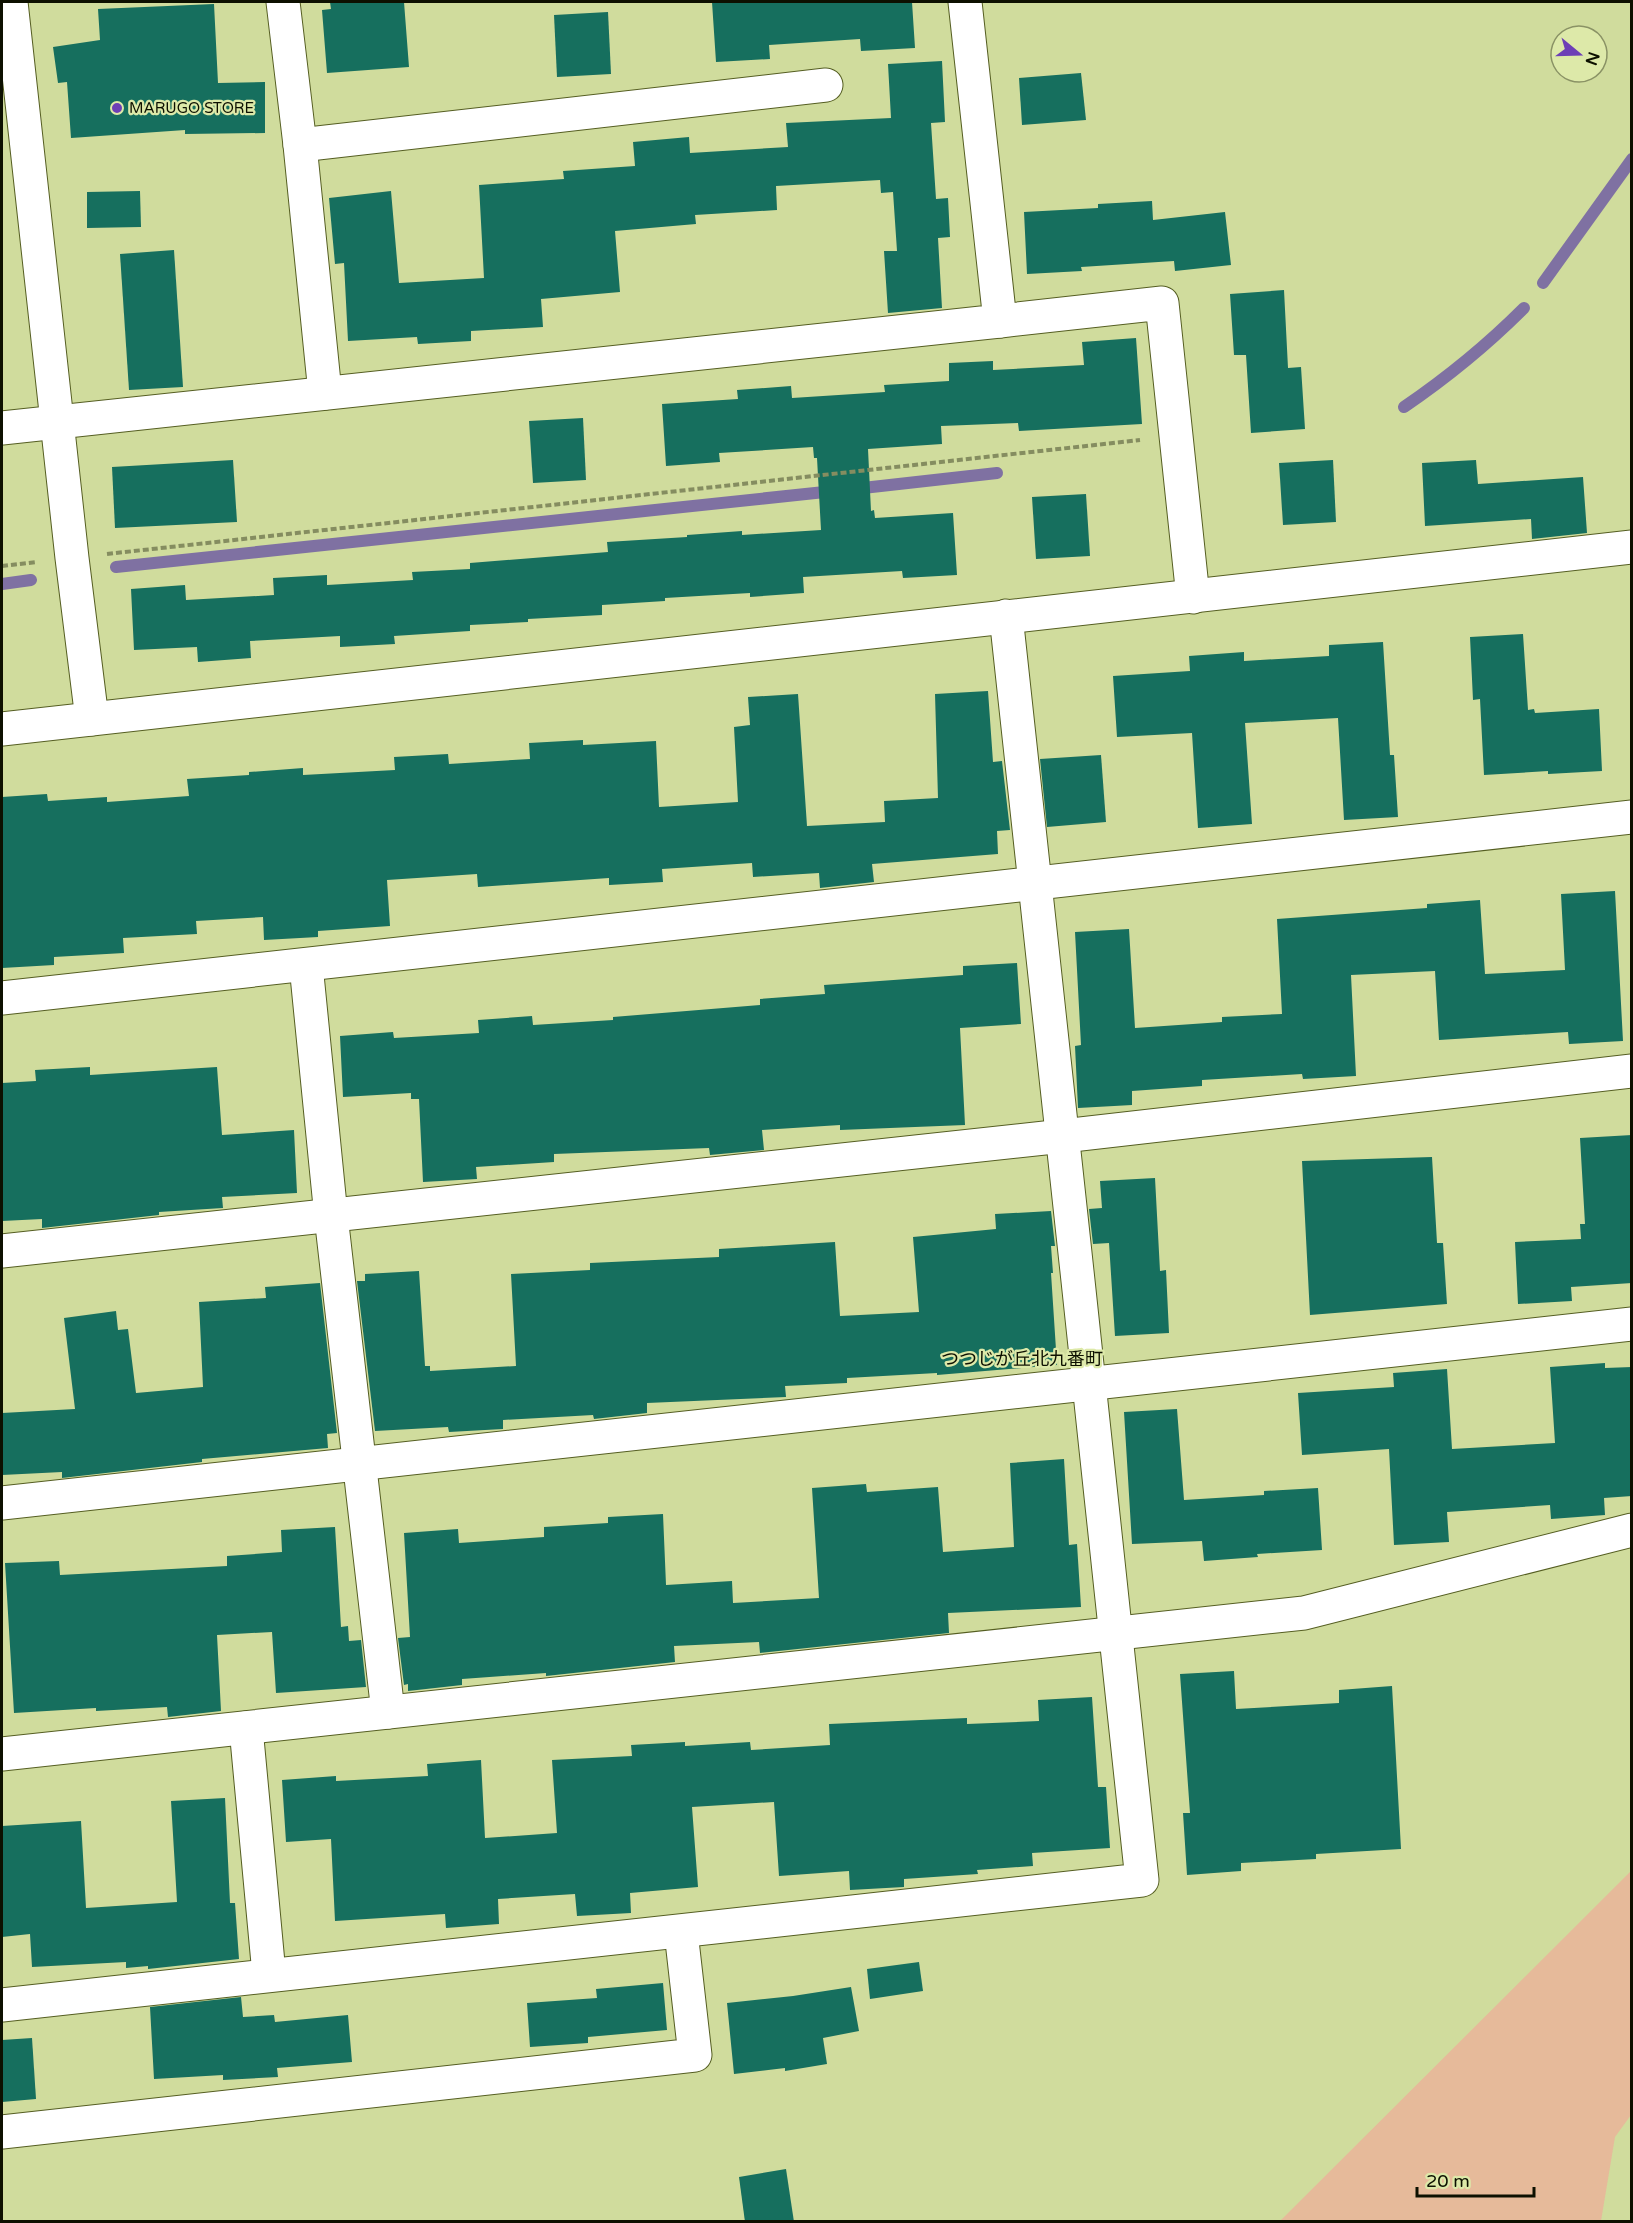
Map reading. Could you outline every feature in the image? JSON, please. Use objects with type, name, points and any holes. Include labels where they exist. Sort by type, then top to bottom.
[{"type":"street","points":[[11,2],[72,558],[92,719]]},
{"type":"street","points":[[283,2],[325,393]]},
{"type":"street","points":[[965,2],[1000,321]]},
{"type":"street","points":[[300,145],[826,85]]},
{"type":"street","points":[[2,429],[1162,303],[1193,597]]},
{"type":"street","points":[[2,729],[1632,547]]},
{"type":"street","points":[[2,2005],[1142,1880],[1118,1634],[1033,884],[1006,616]]},
{"type":"street","points":[[2,998],[1632,817]]},
{"type":"street","points":[[306,965],[331,1216],[388,1712]]},
{"type":"street","points":[[2,1251],[1063,1136],[1632,1071]]},
{"type":"street","points":[[2,1503],[1632,1324]]},
{"type":"street","points":[[2,1754],[1304,1613],[1632,1530]]},
{"type":"street","points":[[246,1728],[269,1974]]},
{"type":"street","points":[[2,2132],[695,2055],[681,1932]]},
{"type":"path","points":[[2,566],[1175,436]]},
{"type":"shaded area","points":[[1631,1871],[1631,2115],[1615,2137],[1601,2221],[1280,2221]]},
{"type":"building","points":[[330,2],[404,2],[409,67],[327,73],[322,10],[331,9]]},
{"type":"building","points":[[712,2],[912,2],[915,48],[861,51],[860,39],[769,45],[770,59],[716,62]]},
{"type":"building","points":[[214,4],[218,83],[265,82],[265,133],[185,134],[185,130],[71,138],[67,82],[58,83],[53,47],[100,40],[98,9]]},
{"type":"building","points":[[608,12],[611,74],[557,77],[554,15]]},
{"type":"building","points":[[942,61],[945,122],[931,123],[936,199],[948,198],[950,237],[938,238],[942,308],[888,313],[884,251],[897,251],[893,192],[881,193],[880,180],[776,186],[777,210],[695,215],[696,224],[615,231],[620,292],[541,299],[543,327],[471,331],[471,341],[418,344],[417,337],[348,341],[344,263],[335,264],[329,198],[391,191],[399,283],[484,278],[479,185],[564,179],[563,171],[635,166],[633,142],[689,137],[690,153],[788,147],[786,123],[891,118],[888,64]]},
{"type":"building","points":[[1081,73],[1086,120],[1022,125],[1019,78]]},
{"type":"building","points":[[140,191],[141,227],[87,228],[87,192]]},
{"type":"building","points":[[1152,201],[1153,220],[1225,212],[1231,265],[1175,271],[1174,261],[1081,267],[1082,271],[1027,274],[1024,212],[1098,208],[1098,204]]},
{"type":"building","points":[[174,250],[183,387],[129,390],[120,254]]},
{"type":"building","points":[[1284,290],[1288,368],[1301,367],[1305,429],[1251,433],[1246,355],[1234,355],[1230,294]]},
{"type":"building","points":[[1136,338],[1142,424],[1019,431],[1018,423],[941,426],[942,444],[868,449],[871,511],[874,510],[875,518],[953,513],[957,575],[903,578],[902,571],[803,577],[804,593],[750,597],[750,593],[665,598],[665,601],[602,605],[602,615],[470,625],[470,631],[394,636],[395,644],[340,647],[340,636],[250,641],[251,658],[198,662],[197,647],[134,650],[131,589],[185,585],[186,600],[274,595],[273,578],[327,575],[327,585],[413,580],[412,572],[470,569],[470,563],[608,552],[607,542],[742,531],[742,535],[821,530],[817,458],[814,458],[813,447],[719,453],[720,462],[666,466],[662,404],[738,399],[737,390],[791,386],[792,398],[885,392],[884,385],[949,381],[949,363],[993,361],[993,370],[1084,365],[1082,342]]},
{"type":"building","points":[[583,418],[586,480],[533,483],[529,421]]},
{"type":"building","points":[[233,460],[237,522],[115,528],[112,467]]},
{"type":"building","points":[[1333,460],[1336,522],[1283,525],[1279,463]]},
{"type":"building","points":[[1476,460],[1478,484],[1583,477],[1587,533],[1532,539],[1531,519],[1425,526],[1422,463]]},
{"type":"building","points":[[1086,494],[1090,556],[1036,559],[1032,497]]},
{"type":"building","points":[[1523,634],[1528,710],[1534,709],[1535,713],[1599,709],[1602,771],[1548,774],[1548,771],[1484,775],[1480,699],[1473,700],[1470,637]]},
{"type":"building","points":[[1383,642],[1390,755],[1394,755],[1398,817],[1344,820],[1338,718],[1245,723],[1252,824],[1198,828],[1192,733],[1117,737],[1113,676],[1190,671],[1189,656],[1244,652],[1244,661],[1329,656],[1329,645]]},
{"type":"building","points":[[988,691],[993,762],[1002,761],[1010,830],[997,831],[998,854],[872,864],[874,882],[820,888],[819,873],[753,877],[752,863],[662,869],[663,882],[609,885],[609,878],[478,887],[477,874],[387,880],[390,926],[318,931],[318,937],[264,940],[263,917],[196,921],[197,934],[123,938],[124,953],[54,957],[54,965],[2,968],[2,797],[47,794],[48,801],[107,797],[107,802],[189,796],[187,779],[249,775],[249,772],[303,768],[303,775],[395,770],[394,757],[448,754],[449,764],[530,759],[529,743],[583,740],[583,745],[656,741],[659,807],[738,802],[734,727],[750,725],[748,697],[798,694],[807,826],[885,822],[884,801],[938,798],[935,694]]},
{"type":"building","points":[[1101,755],[1106,822],[1047,827],[1040,759]]},
{"type":"building","points":[[1615,891],[1623,1041],[1569,1044],[1568,1032],[1439,1040],[1435,971],[1351,975],[1356,1076],[1303,1079],[1302,1074],[1202,1080],[1202,1086],[1132,1091],[1132,1105],[1078,1108],[1075,1046],[1081,1045],[1075,932],[1129,929],[1135,1028],[1222,1022],[1222,1017],[1282,1014],[1277,919],[1427,908],[1427,904],[1480,900],[1485,974],[1565,970],[1561,894]]},
{"type":"building","points":[[1017,963],[1021,1024],[960,1028],[965,1125],[840,1130],[840,1125],[762,1130],[764,1150],[710,1155],[709,1148],[554,1154],[554,1162],[476,1167],[477,1179],[423,1182],[419,1099],[411,1099],[411,1093],[343,1097],[340,1036],[393,1032],[394,1038],[479,1033],[478,1020],[532,1016],[533,1025],[613,1020],[613,1017],[760,1005],[760,999],[825,994],[824,985],[963,975],[963,966]]},
{"type":"building","points":[[90,1067],[90,1075],[217,1067],[222,1135],[294,1130],[297,1193],[222,1197],[223,1208],[159,1212],[159,1215],[42,1228],[42,1219],[2,1221],[2,1083],[36,1081],[35,1070]]},
{"type":"building","points":[[1632,1135],[1632,1283],[1571,1287],[1572,1301],[1518,1304],[1515,1242],[1581,1239],[1580,1224],[1585,1224],[1580,1138]]},
{"type":"building","points":[[1432,1157],[1437,1243],[1443,1243],[1447,1304],[1310,1315],[1302,1161]]},
{"type":"building","points":[[1155,1178],[1160,1271],[1166,1270],[1169,1333],[1115,1336],[1109,1243],[1093,1244],[1089,1209],[1102,1208],[1100,1181]]},
{"type":"building","points":[[1051,1211],[1055,1246],[1051,1246],[1053,1273],[1051,1273],[1057,1365],[937,1375],[937,1373],[847,1378],[847,1383],[785,1386],[786,1397],[647,1403],[647,1413],[594,1419],[593,1415],[503,1420],[503,1429],[449,1432],[448,1427],[375,1431],[357,1281],[365,1281],[365,1274],[419,1271],[425,1366],[430,1366],[430,1371],[516,1366],[511,1274],[590,1270],[590,1263],[719,1257],[719,1249],[835,1242],[840,1316],[919,1312],[913,1237],[996,1229],[995,1214]]},
{"type":"building","points":[[320,1283],[337,1433],[327,1434],[328,1448],[202,1459],[202,1462],[62,1478],[62,1472],[2,1475],[2,1413],[75,1409],[64,1318],[116,1311],[118,1330],[128,1329],[136,1393],[203,1387],[199,1302],[266,1298],[265,1287]]},
{"type":"building","points":[[1605,1363],[1605,1368],[1632,1367],[1632,1496],[1604,1498],[1605,1515],[1551,1519],[1550,1505],[1447,1512],[1449,1542],[1394,1545],[1389,1449],[1302,1455],[1298,1393],[1394,1387],[1393,1373],[1447,1369],[1452,1449],[1555,1443],[1550,1367]]},
{"type":"building","points":[[1177,1409],[1184,1500],[1264,1495],[1264,1491],[1318,1488],[1322,1550],[1257,1554],[1258,1557],[1204,1561],[1202,1541],[1132,1544],[1124,1412]]},
{"type":"building","points":[[1064,1459],[1069,1545],[1077,1544],[1081,1607],[948,1613],[949,1633],[760,1653],[759,1642],[674,1646],[675,1662],[546,1676],[546,1673],[462,1679],[462,1685],[408,1691],[408,1684],[404,1685],[398,1638],[410,1637],[404,1533],[458,1529],[459,1543],[544,1537],[544,1527],[608,1523],[608,1517],[663,1514],[666,1585],[732,1581],[733,1603],[819,1598],[812,1488],[866,1484],[867,1492],[938,1487],[943,1552],[1014,1547],[1010,1463]]},
{"type":"building","points":[[335,1527],[341,1627],[348,1626],[349,1641],[361,1640],[366,1687],[276,1693],[272,1632],[217,1635],[221,1711],[168,1717],[167,1707],[14,1713],[5,1563],[59,1561],[60,1575],[227,1566],[227,1556],[282,1552],[281,1530]]},
{"type":"building","points":[[1234,1671],[1236,1709],[1339,1703],[1339,1690],[1392,1686],[1401,1849],[1316,1854],[1316,1859],[1241,1863],[1241,1871],[1187,1875],[1183,1813],[1190,1813],[1180,1674]]},
{"type":"building","points":[[1092,1697],[1098,1787],[1106,1787],[1110,1848],[1032,1853],[1033,1866],[977,1870],[978,1874],[904,1879],[904,1887],[850,1890],[849,1871],[779,1876],[774,1802],[692,1807],[698,1887],[630,1893],[631,1913],[577,1916],[575,1894],[498,1899],[499,1924],[446,1928],[445,1914],[335,1921],[331,1839],[286,1842],[282,1780],[336,1776],[336,1781],[428,1776],[427,1764],[481,1760],[485,1838],[557,1833],[552,1760],[632,1756],[631,1745],[685,1742],[685,1746],[750,1742],[751,1750],[830,1745],[829,1724],[967,1718],[967,1724],[1039,1721],[1038,1700]]},
{"type":"building","points":[[225,1798],[230,1903],[235,1903],[239,1959],[148,1969],[148,1966],[126,1968],[126,1962],[32,1967],[30,1934],[2,1937],[2,1826],[81,1821],[86,1908],[177,1902],[171,1801]]},
{"type":"building","points":[[919,1962],[923,1991],[870,1999],[867,1969]]},
{"type":"building","points":[[663,1983],[667,2030],[588,2037],[588,2043],[530,2047],[527,2003],[597,1998],[596,1989]]},
{"type":"building","points":[[851,1987],[859,2031],[823,2038],[827,2064],[785,2071],[785,2068],[734,2074],[727,2003]]},
{"type":"building","points":[[241,1997],[243,2017],[274,2015],[275,2022],[348,2015],[352,2062],[277,2068],[278,2077],[223,2080],[223,2075],[154,2079],[150,2007]]},
{"type":"building","points":[[32,2038],[36,2099],[2,2102],[2,2040]]},
{"type":"building","points":[[786,2169],[794,2222],[745,2222],[739,2177]]},
{"type":"waterway","points":[[1543,283],[1632,159]]},
{"type":"waterway","points":[[1404,407],[1467,360],[1524,308]]},
{"type":"waterway","points":[[854,489],[997,473]]},
{"type":"waterway","points":[[116,567],[834,491]]},
{"type":"waterway","points":[[2,584],[31,580]]},
{"type":"place","name":"MARUGO STORE","points":[[117,108]]},
{"type":"district","name":"つつじが丘北九番町","points":[[1022,1359]]}]
